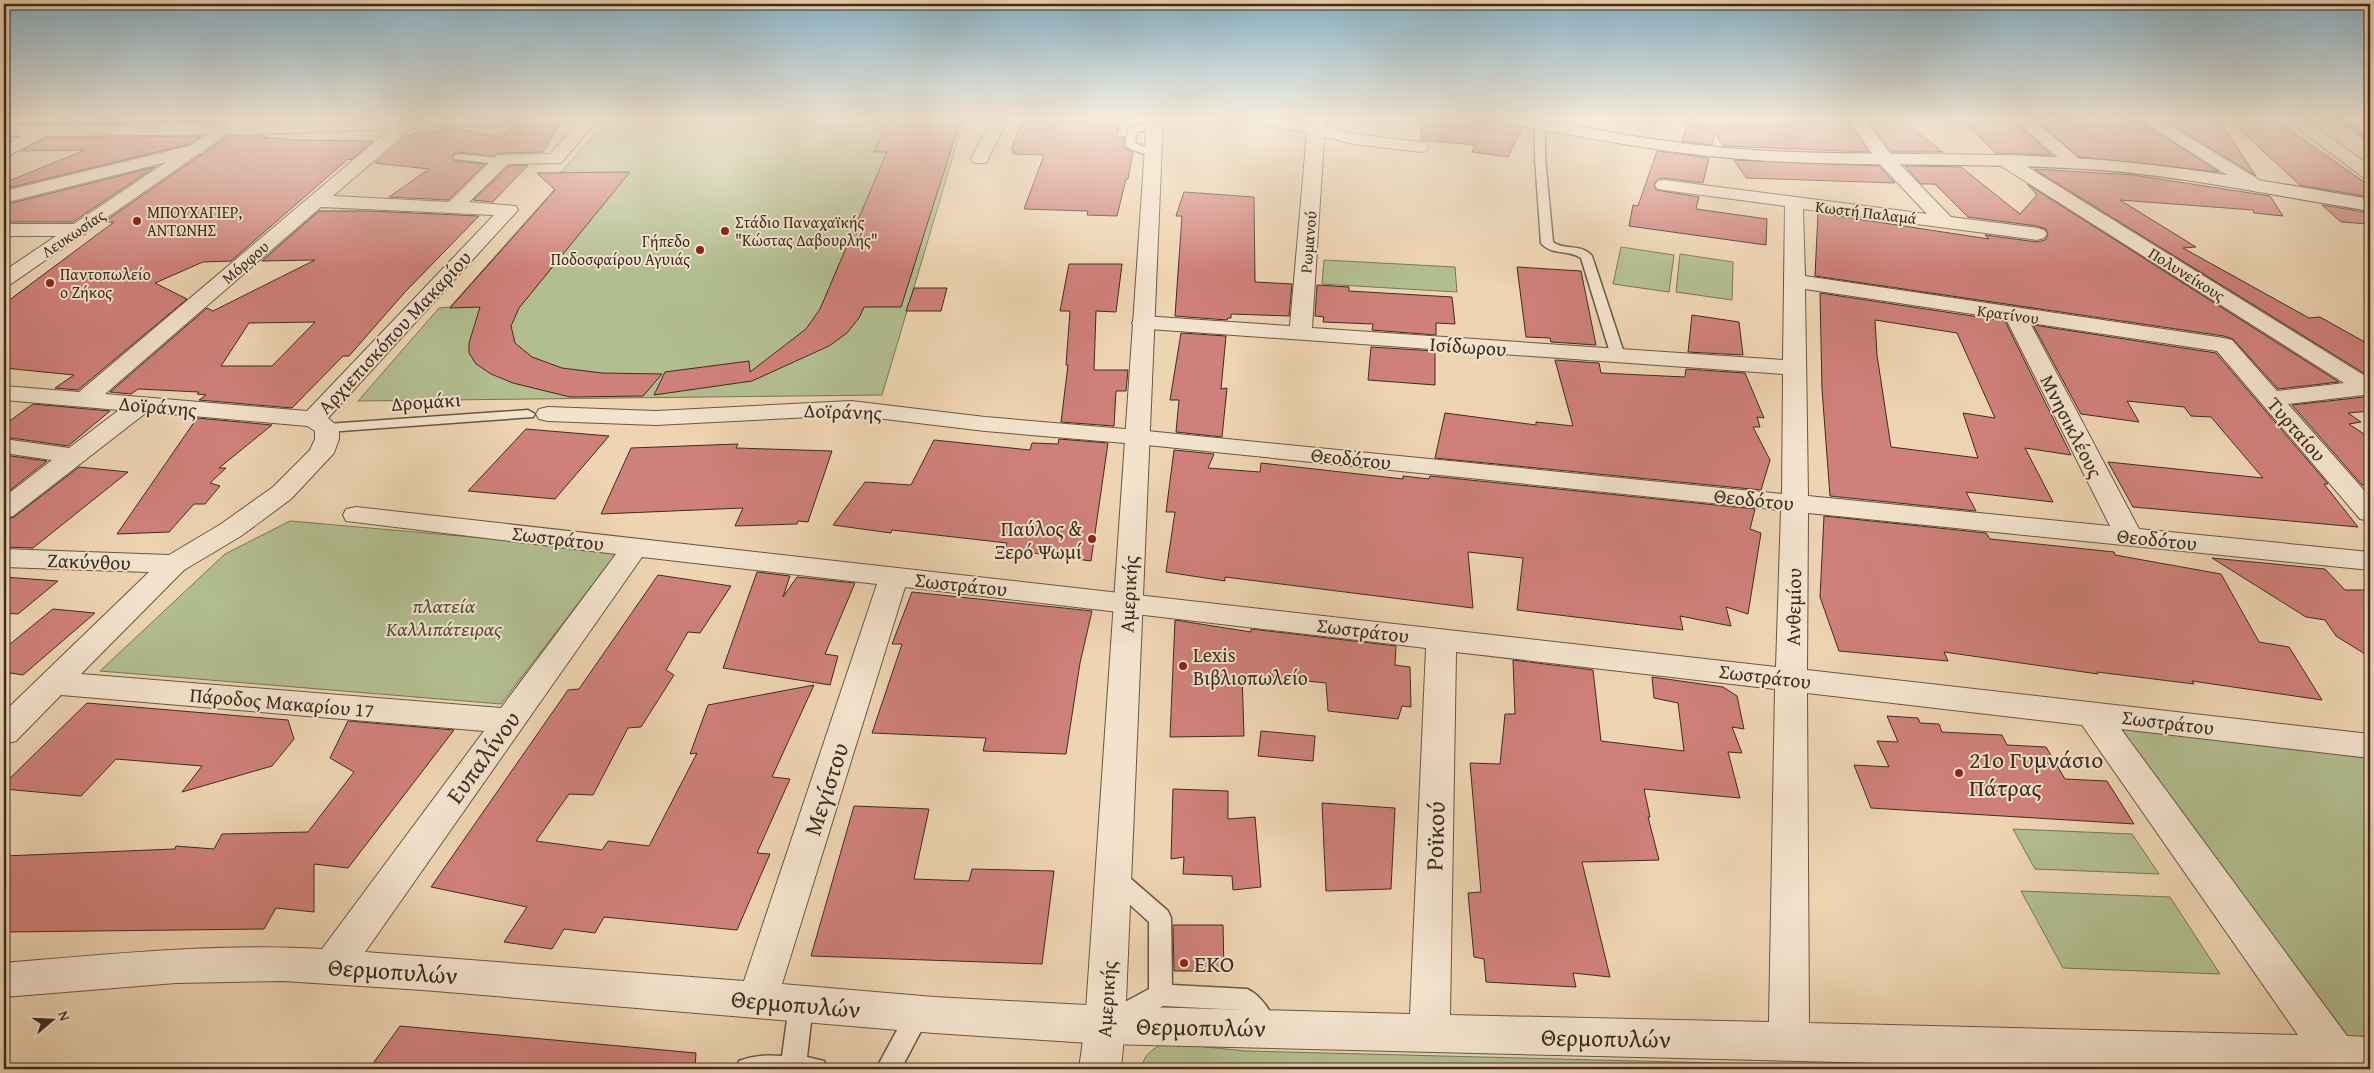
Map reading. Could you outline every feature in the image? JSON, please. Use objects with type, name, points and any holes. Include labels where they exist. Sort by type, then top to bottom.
[{"type":"street","points":[[4,197],[119,169]]},
{"type":"street","name":"Λευκωσίας","points":[[4,280],[169,169]]},
{"type":"street","name":"Μόρφου","points":[[84,400],[354,169]]},
{"type":"street","points":[[317,201],[454,207],[493,169]]},
{"type":"street","name":"Αμερικής","points":[[1100,1069],[1105,1025],[1152,169]]},
{"type":"street","name":"Ρωμανού","points":[[1300,334],[1313,169]]},
{"type":"street","points":[[1895,169],[1945,222]]},
{"type":"street","name":"Πολυνείκους","points":[[2019,169],[2338,368],[2369,383]]},
{"type":"street","points":[[2143,169],[2252,183],[2370,205]]},
{"type":"street","points":[[2229,169],[2252,183]]},
{"type":"street","name":"Κωστή Παλαμά","points":[[1664,185],[2037,234]]},
{"type":"street","name":"Ανθεμίου","points":[[1790,1042],[1795,503],[1793,368],[1794,203]]},
{"type":"street","name":"Αρχιεπισκόπου Μακαρίου","points":[[4,732],[174,564],[231,530],[282,492],[320,452],[327,439],[320,423],[509,210],[454,207]]},
{"type":"street","points":[[4,230],[78,230]]},
{"type":"street","name":"Κρατίνου","points":[[1793,282],[2224,345]]},
{"type":"street","name":"Μνησικλέους","points":[[2015,315],[2129,537]]},
{"type":"street","name":"Ισίδωρου","points":[[1143,323],[1793,368]]},
{"type":"street","name":"Τυρταίου","points":[[2224,345],[2370,513]]},
{"type":"street","points":[[2271,399],[2369,383]]},
{"type":"street","name":"Δοϊράνης","points":[[7,395],[141,405],[320,423]]},
{"type":"street","points":[[4,510],[141,405]]},
{"type":"street","name":"Δοϊράνης","points":[[538,414],[656,418],[851,408],[984,424],[1137,437]]},
{"type":"street","name":"Θεοδότου","points":[[1137,437],[2370,561]]},
{"type":"street","points":[[4,446],[74,456]]},
{"type":"street","name":"Σωστράτου","points":[[356,515],[2370,746]]},
{"type":"street","name":"Ευπαλίνου","points":[[332,967],[635,547]]},
{"type":"street","name":"Ζακύνθου","points":[[4,558],[174,564]]},
{"type":"street","name":"Μεγίστου","points":[[757,1001],[894,577]]},
{"type":"street","name":"Ροϊκού","points":[[1429,1033],[1441,639]]},
{"type":"street","name":"Πάροδος Μακαρίου 17","points":[[54,683],[509,721]]},
{"type":"street","points":[[2092,714],[2353,1056]]},
{"type":"street","name":"Θερμοπυλών","points":[[4,980],[176,966],[273,964],[423,973],[918,1014],[1105,1025],[2353,1056]]},
{"type":"lane","points":[[1541,169],[1547,243],[1552,247],[1576,250],[1586,256],[1618,356]]},
{"type":"lane","name":"Δρομάκι","points":[[320,423],[538,414]]},
{"type":"lane","points":[[1113,876],[1160,918],[1161,995]]},
{"type":"lane","points":[[1105,1025],[1161,995],[1247,1000],[1268,1029]]},
{"type":"lane","points":[[748,1069],[763,1066],[804,1069],[801,1005]]},
{"type":"lane","points":[[888,1069],[918,1014]]},
{"type":"green space","name":"Στάδιο Παναχαϊκής \"Κώστας Δαβουρλής\"","points":[[563,169],[949,169],[882,395],[358,401],[439,308],[450,307],[569,173],[560,173]]},
{"type":"green space","points":[[1621,247],[1674,255],[1669,292],[1613,284]]},
{"type":"green space","points":[[1680,254],[1733,262],[1732,300],[1676,292]]},
{"type":"green space","points":[[1324,260],[1455,267],[1457,292],[1322,284]]},
{"type":"green space","name":"πλατεία Καλλιπάτειρας","points":[[290,521],[619,550],[501,704],[100,671],[225,554]]},
{"type":"green space","points":[[2092,714],[2370,746],[2370,1056],[2336,1055]]},
{"type":"green space","points":[[2013,829],[2132,834],[2159,874],[2035,869]]},
{"type":"green space","points":[[2021,891],[2170,897],[2220,974],[2063,968]]},
{"type":"green space","points":[[1166,1043],[1246,1051],[1950,1069],[1142,1069],[1146,1056],[1157,1047]]},
{"type":"building","points":[[38,169],[86,169],[4,189],[4,183]]},
{"type":"building","points":[[152,169],[73,222],[4,222],[4,205]]},
{"type":"building","points":[[180,169],[336,169],[231,261],[203,262],[155,283],[187,299],[78,390],[55,388],[74,375],[4,368],[4,304],[114,222],[104,222]]},
{"type":"building","points":[[429,169],[480,169],[448,200],[389,197]]},
{"type":"building","points":[[506,169],[524,169],[493,202],[473,200]]},
{"type":"building","points":[[880,169],[945,169],[901,307],[864,307],[859,318],[847,333],[829,346],[752,381],[654,395],[665,372],[749,361],[750,372],[806,329],[820,309]]},
{"type":"building","points":[[1039,169],[1130,169],[1117,216],[1087,215],[1088,211],[1024,209]]},
{"type":"building","points":[[1651,169],[1706,169],[1703,183],[1664,178],[1658,179],[1654,184],[1656,190],[1699,197],[1696,209],[1767,219],[1766,245],[1629,226],[1633,205],[1638,206]]},
{"type":"building","points":[[1740,169],[1882,169],[1895,183],[1746,178]]},
{"type":"building","points":[[1908,169],[1964,169],[2020,214],[2037,195],[2027,184],[2339,382],[2278,389],[2233,339],[2224,336],[1815,276],[1818,213],[1989,239],[1985,235],[2037,242],[2045,240],[2048,235],[2046,229],[2037,226],[1968,217],[1935,184],[1921,184]]},
{"type":"building","points":[[2034,169],[2133,175],[2270,196],[2283,216],[2254,213],[2253,210],[2120,200],[2196,247],[2183,248],[2309,318],[2320,317],[2370,345],[2370,377]]},
{"type":"building","points":[[2192,169],[2214,169],[2219,172]]},
{"type":"building","points":[[2245,169],[2251,169],[2256,176]]},
{"type":"building","points":[[2283,169],[2346,169],[2370,186],[2370,197],[2300,185]]},
{"type":"building","points":[[630,172],[519,308],[511,326],[515,343],[532,357],[562,368],[602,373],[662,374],[643,396],[570,397],[513,383],[491,374],[476,364],[469,353],[469,343],[480,307],[450,308],[555,190],[537,173]]},
{"type":"building","points":[[1184,192],[1254,197],[1255,282],[1292,284],[1289,316],[1231,314],[1231,318],[1227,320],[1175,316],[1182,216],[1176,216]]},
{"type":"building","points":[[2322,205],[2370,213],[2370,224],[2341,222]]},
{"type":"building","points":[[319,211],[369,211],[479,216],[405,292],[349,356],[343,356],[292,408],[199,400],[206,395],[197,394],[199,392],[138,389],[131,394],[110,392],[207,308],[213,311],[315,260],[262,261]],"holes":[[[315,322],[272,366],[221,366],[249,323]]]},
{"type":"building","points":[[1069,264],[1122,264],[1116,312],[1096,311],[1094,370],[1128,370],[1126,391],[1116,391],[1114,426],[1061,422],[1068,365],[1066,365],[1070,311],[1060,311]]},
{"type":"building","points":[[1517,267],[1581,271],[1596,345],[1551,342],[1550,338],[1526,337]]},
{"type":"building","points":[[1317,285],[1349,287],[1349,291],[1452,297],[1455,324],[1436,323],[1436,335],[1372,330],[1373,324],[1323,322],[1324,317],[1315,316]]},
{"type":"building","points":[[914,288],[947,288],[941,311],[906,311]]},
{"type":"building","points":[[1820,293],[2005,321],[2071,455],[2025,448],[2053,502],[1966,492],[1976,511],[1830,496],[1822,389]],"holes":[[[1875,320],[1957,333],[1995,418],[1963,413],[1978,458],[1891,447],[1877,355]]]},
{"type":"building","points":[[1692,315],[1739,322],[1743,355],[1688,352]]},
{"type":"building","points":[[2033,325],[2216,353],[2328,484],[2324,484],[2358,527],[2133,507],[2108,462],[2263,478],[2211,417],[2191,416],[2184,407],[2127,401],[2139,422],[2081,414]]},
{"type":"building","points":[[1181,333],[1226,336],[1221,389],[1227,388],[1222,437],[1176,432],[1179,400],[1170,400]]},
{"type":"building","points":[[1371,347],[1435,351],[1435,385],[1368,380]]},
{"type":"building","points":[[1555,360],[1599,363],[1601,373],[1685,377],[1686,369],[1745,373],[1764,418],[1757,417],[1760,427],[1753,427],[1770,460],[1761,490],[1435,458],[1445,413],[1536,425],[1536,422],[1573,426]]},
{"type":"building","points":[[2364,397],[2370,398],[2370,411],[2348,413],[2361,422],[2349,424],[2370,438],[2370,485],[2362,485],[2292,405]]},
{"type":"building","points":[[33,404],[110,411],[68,446],[4,437],[4,425]]},
{"type":"building","points":[[197,418],[272,425],[219,468],[226,468],[210,483],[220,486],[205,504],[194,504],[169,532],[117,534]]},
{"type":"building","points":[[526,429],[609,436],[555,499],[468,491]]},
{"type":"building","points":[[1059,439],[1108,443],[1091,561],[1005,549],[1007,543],[892,530],[891,533],[833,525],[865,482],[911,485],[934,440],[1030,450],[1032,443],[1058,444]]},
{"type":"building","points":[[738,444],[736,448],[832,451],[808,522],[798,521],[797,524],[735,526],[743,508],[601,514],[631,448]]},
{"type":"building","points":[[1174,450],[1214,454],[1208,468],[1260,472],[1261,463],[1403,479],[1403,476],[1429,479],[1430,476],[1755,509],[1750,529],[1761,533],[1748,614],[1726,607],[1731,626],[1680,616],[1683,630],[1517,610],[1523,558],[1468,552],[1473,608],[1225,577],[1225,581],[1166,572],[1175,512],[1166,512]]},
{"type":"building","points":[[4,455],[47,461],[4,495]]},
{"type":"building","points":[[79,467],[128,472],[33,548],[4,547],[4,520],[14,517]]},
{"type":"building","points":[[1824,516],[1986,533],[1990,539],[2114,552],[2115,555],[2221,574],[2259,642],[2289,647],[2322,700],[2192,681],[2194,684],[2097,672],[2098,674],[1944,652],[1948,661],[1839,651],[1820,597]]},
{"type":"building","points":[[2212,558],[2325,569],[2345,590],[2370,590],[2370,657],[2336,636],[2325,620],[2306,617]]},
{"type":"building","points":[[757,572],[790,576],[783,597],[797,577],[855,583],[825,654],[838,656],[830,685],[723,668]]},
{"type":"building","points":[[658,575],[731,586],[700,633],[688,632],[666,670],[674,675],[641,727],[628,728],[593,795],[569,794],[536,841],[602,850],[608,841],[649,846],[697,753],[690,754],[708,705],[814,685],[772,777],[790,779],[757,853],[770,854],[737,930],[604,917],[595,933],[564,929],[552,949],[504,942],[527,907],[431,887],[568,690],[579,689]]},
{"type":"building","points":[[4,577],[58,581],[18,614],[4,613]]},
{"type":"building","points":[[912,592],[1092,611],[1080,663],[1066,754],[983,751],[986,738],[872,733],[902,644],[892,644]]},
{"type":"building","points":[[53,609],[95,613],[23,675],[4,672],[4,649]]},
{"type":"building","points":[[1175,620],[1251,632],[1251,629],[1396,646],[1395,665],[1410,667],[1411,707],[1402,706],[1398,719],[1328,711],[1326,683],[1242,674],[1244,736],[1170,737]]},
{"type":"building","points":[[1513,660],[1593,670],[1601,741],[1684,751],[1678,703],[1654,698],[1652,677],[1723,687],[1737,696],[1744,729],[1732,727],[1742,753],[1728,752],[1740,798],[1644,789],[1650,817],[1648,817],[1659,860],[1582,862],[1610,977],[1573,973],[1576,987],[1486,982],[1484,959],[1474,957],[1468,893],[1481,892],[1470,763],[1500,764],[1505,714],[1515,714]]},
{"type":"building","points":[[87,703],[288,720],[294,739],[272,766],[182,792],[202,766],[116,759],[81,796],[4,789],[4,784]]},
{"type":"building","name":"21ο Γυμνάσιο Πάτρας","points":[[1887,716],[1918,718],[1920,723],[1939,724],[1942,732],[2002,735],[2007,745],[2046,747],[2065,779],[2107,781],[2134,824],[1871,808],[1854,765],[1889,767],[1877,741],[1898,742]]},
{"type":"building","points":[[348,721],[454,730],[348,868],[314,864],[314,912],[276,908],[264,929],[4,932],[4,856],[175,849],[176,846],[214,849],[222,834],[308,832],[354,772],[330,758]]},
{"type":"building","points":[[1261,731],[1315,736],[1313,761],[1258,756]]},
{"type":"building","points":[[1173,789],[1228,791],[1228,819],[1255,817],[1261,887],[1233,890],[1232,876],[1183,874],[1184,857],[1171,859]]},
{"type":"building","points":[[1322,803],[1395,808],[1391,889],[1326,891]]},
{"type":"building","points":[[854,806],[929,809],[914,879],[969,881],[972,869],[1054,871],[1042,964],[811,956]]},
{"type":"building","points":[[1173,925],[1223,925],[1224,971],[1174,971]]},
{"type":"building","points":[[400,1026],[696,1053],[695,1069],[369,1069]]},
{"type":"place","name":"ΜΠΟΥΧΑΓΙΕΡ, ΑΝΤΩΝΗΣ","points":[[137,221]]},
{"type":"place","name":"Στάδιο Παναχαϊκής \"Κώστας Δαβουρλής\"","points":[[725,231]]},
{"type":"place","name":"Γήπεδο Ποδοσφαίρου Αγυιάς","points":[[700,250]]},
{"type":"place","name":"Παντοπωλείο ο Ζήκος","points":[[50,283]]},
{"type":"place","name":"Παύλος & Ξερό Ψωμί","points":[[1092,539]]},
{"type":"place","name":"Lexis Βιβλιοπωλείο","points":[[1183,666]]},
{"type":"place","name":"21ο Γυμνάσιο Πάτρας","points":[[1959,773]]},
{"type":"place","name":"EKO","points":[[1184,963]]}]
